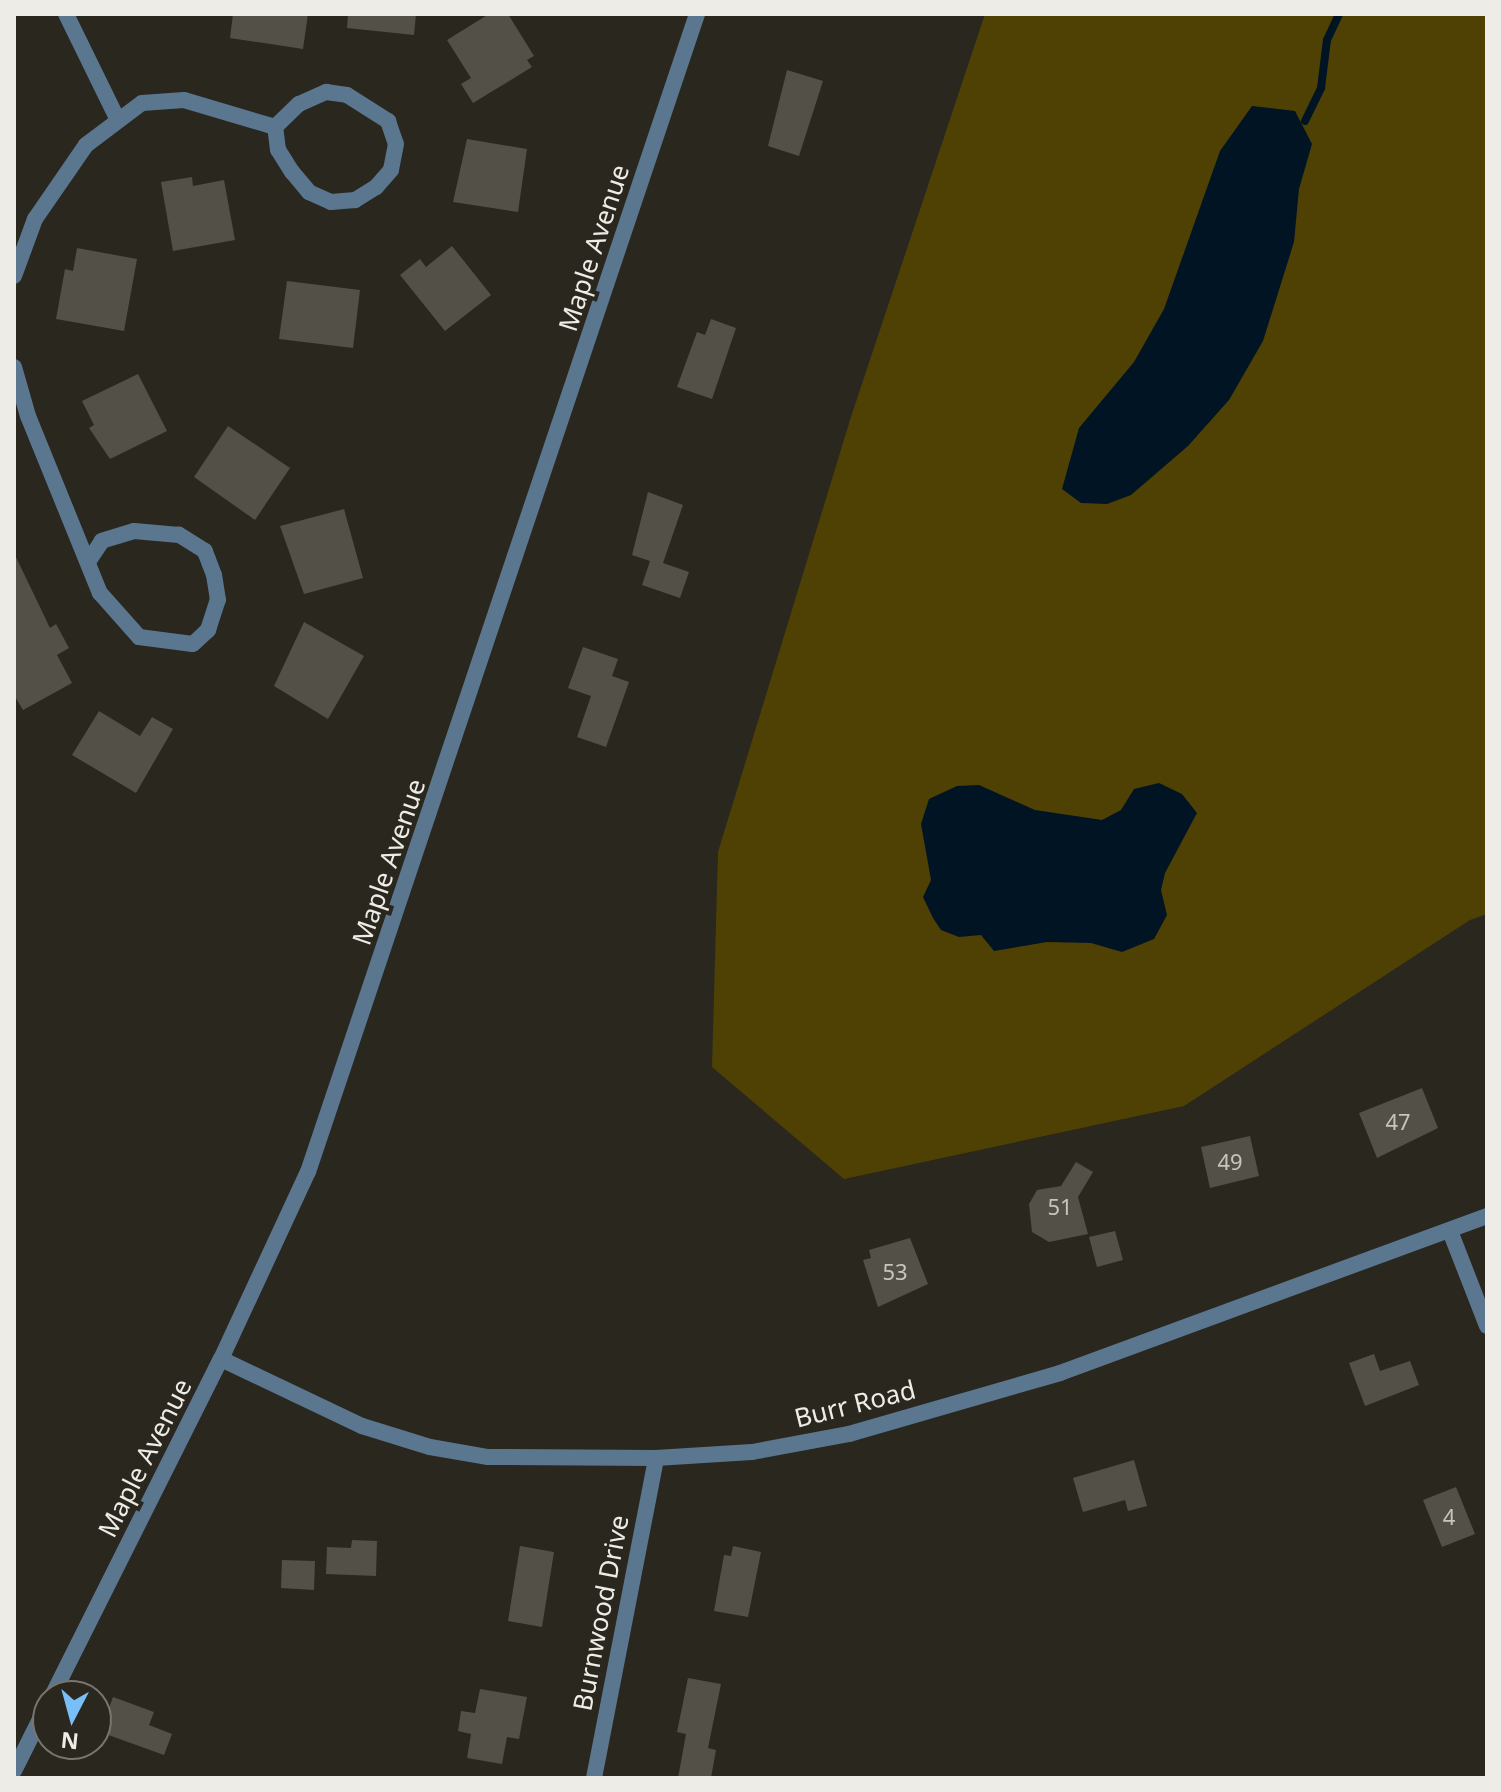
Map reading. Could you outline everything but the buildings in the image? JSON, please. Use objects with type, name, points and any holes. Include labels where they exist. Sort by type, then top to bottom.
[{"type":"street","points":[[66,14],[117,118]]},
{"type":"street","name":"Maple Avenue","points":[[60,1680],[221,1359],[308,1172],[697,14]]},
{"type":"street","points":[[326,92],[347,95],[388,121],[396,144],[391,170],[376,187],[355,200],[331,202],[309,192],[292,172],[278,150],[275,127],[299,104],[326,92]]},
{"type":"street","points":[[14,276],[35,219],[86,145],[117,118],[142,103],[184,100],[275,127]]},
{"type":"street","points":[[14,367],[28,416],[100,593],[139,637],[193,644],[208,630],[218,600],[214,575],[205,551],[179,535],[134,531],[102,541],[88,562]]},
{"type":"street","name":"Burr Road","points":[[221,1359],[362,1426],[430,1447],[488,1457],[656,1458],[752,1452],[849,1434],[1060,1373],[1487,1216]]},
{"type":"street","points":[[1450,1231],[1487,1326]]},
{"type":"street","name":"Burnwood Drive","points":[[594,1778],[656,1458]]},
{"type":"street","points":[[14,1771],[32,1735]]},
{"type":"shaded area","points":[[985,14],[1487,14],[1487,914],[1470,920],[1184,1106],[844,1179],[712,1067],[718,852],[850,420]]},
{"type":"water","points":[[1252,106],[1295,111],[1312,144],[1299,189],[1294,242],[1263,341],[1229,400],[1188,446],[1131,495],[1107,504],[1081,503],[1062,489],[1079,428],[1134,362],[1164,309],[1220,151]]},
{"type":"water","points":[[1159,783],[1182,794],[1197,813],[1165,873],[1161,890],[1167,915],[1154,939],[1122,952],[1091,943],[1047,942],[994,951],[981,935],[959,937],[941,930],[933,918],[923,897],[931,880],[921,824],[929,799],[957,786],[979,785],[1035,810],[1102,820],[1121,810],[1134,789]]},
{"type":"waterway","points":[[1305,121],[1321,88],[1327,40],[1339,14]]}]
